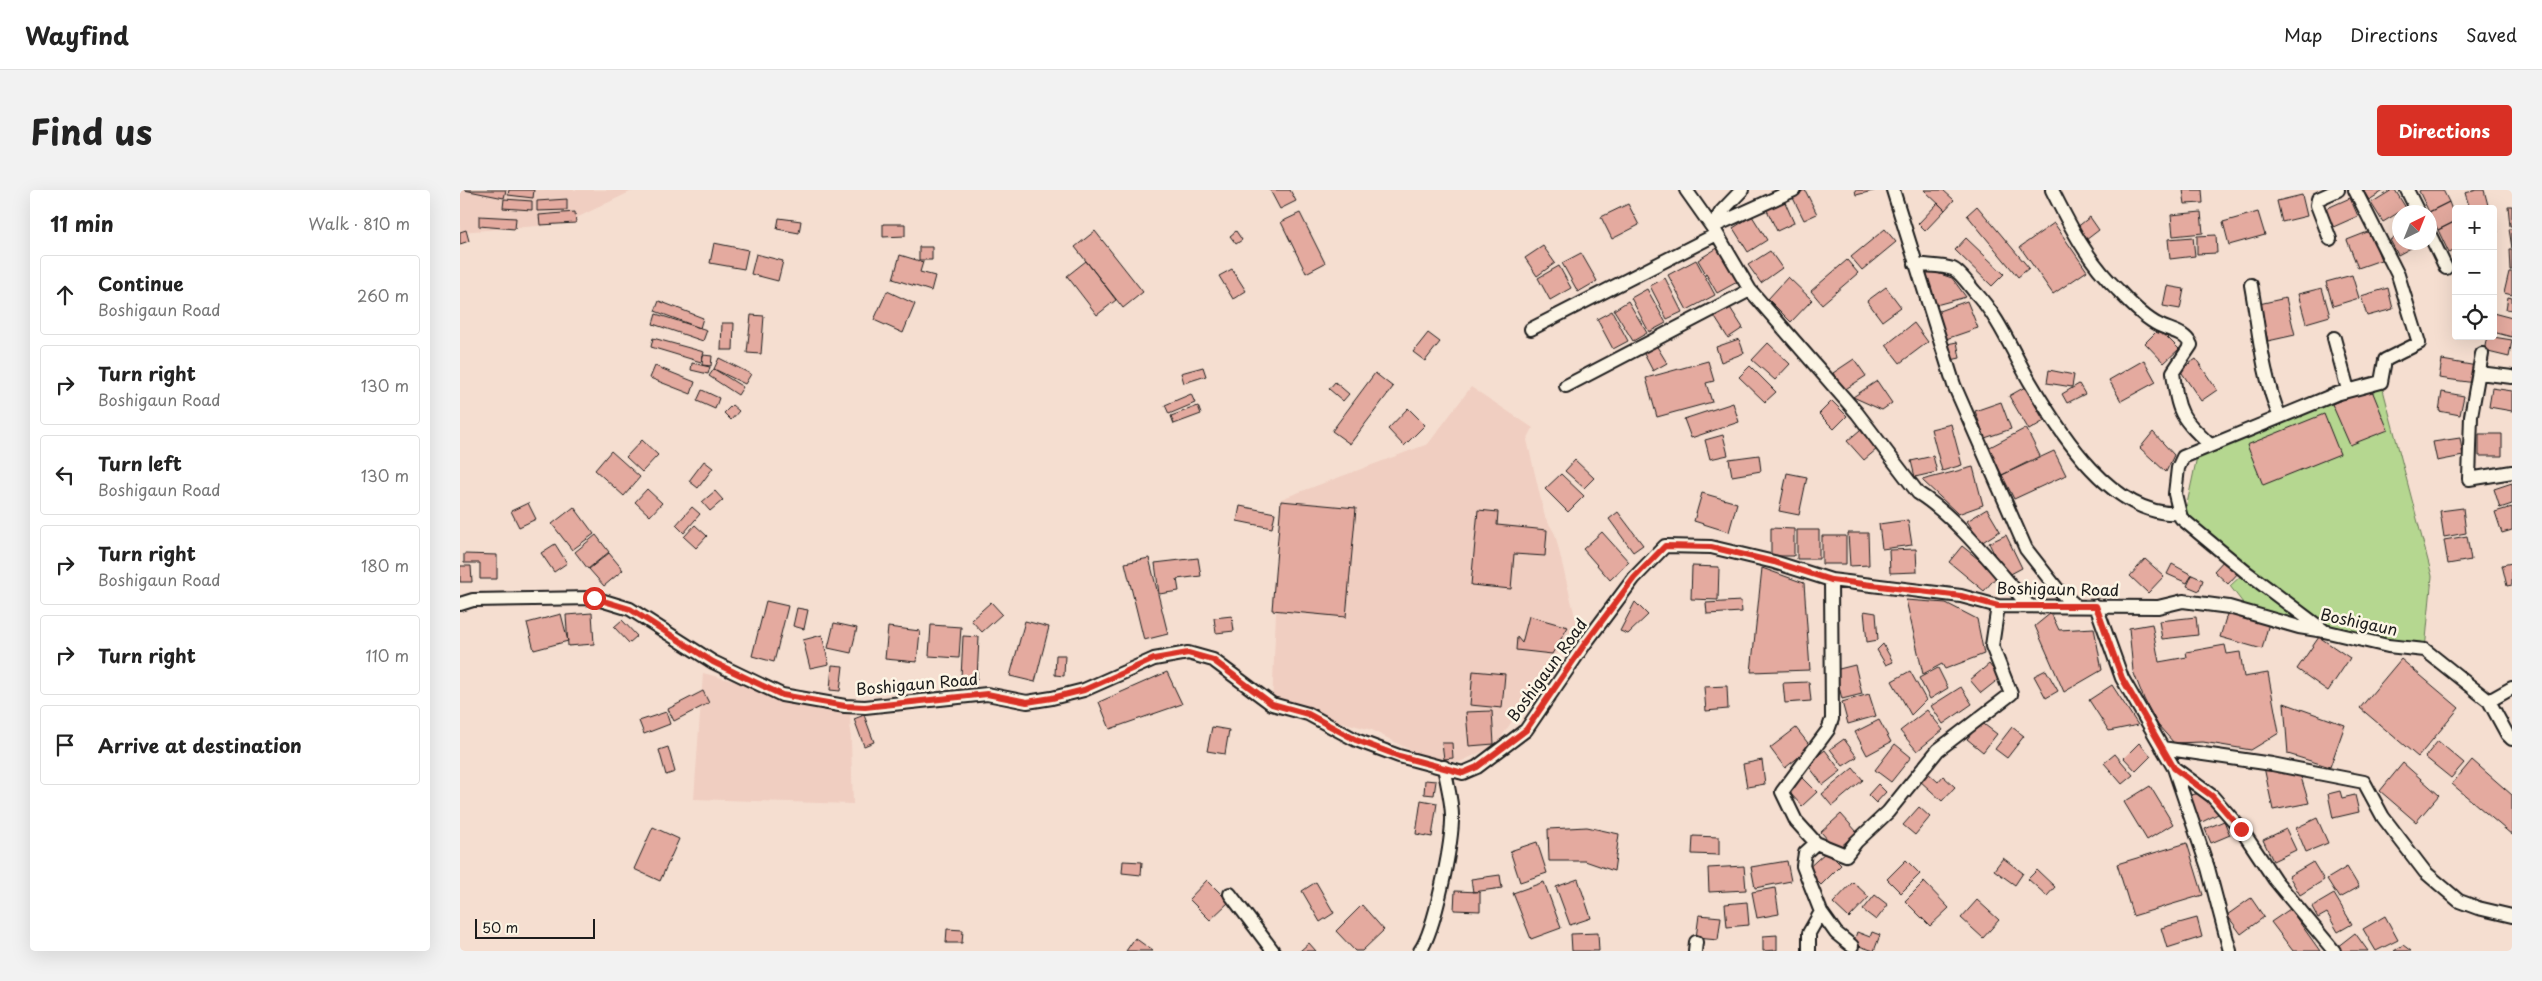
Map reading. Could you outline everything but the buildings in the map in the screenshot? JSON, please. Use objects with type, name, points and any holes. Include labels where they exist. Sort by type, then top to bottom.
[{"type":"street","points":[[1686,190],[1750,290],[1857,413],[1918,493],[1932,501],[1950,518],[2029,606]]},
{"type":"street","points":[[1714,231],[1721,212],[1742,190]]},
{"type":"street","points":[[1531,329],[1794,190]]},
{"type":"street","points":[[1893,190],[1954,385],[2026,549],[2058,590],[2075,605]]},
{"type":"street","points":[[2052,190],[2081,245],[2116,289],[2157,324],[2188,339],[2191,345],[2173,372],[2177,404],[2182,416],[2210,445]]},
{"type":"street","points":[[2330,239],[2317,205],[2318,199],[2338,190]]},
{"type":"street","points":[[2324,631],[2246,572],[2181,518],[2175,494],[2178,468],[2183,457],[2348,390],[2381,382],[2385,360],[2419,342],[2398,276],[2355,190]]},
{"type":"street","points":[[2407,190],[2414,205]]},
{"type":"street","points":[[2437,249],[2446,268]]},
{"type":"street","points":[[1915,264],[1954,270],[1990,307],[2035,390],[2064,434],[2096,475],[2129,501],[2165,514],[2180,513]]},
{"type":"street","points":[[2251,285],[2266,371],[2273,402],[2280,417]]},
{"type":"street","points":[[1566,386],[1750,290]]},
{"type":"street","points":[[2334,338],[2348,390]]},
{"type":"street","points":[[2482,354],[2471,416],[2469,479],[2512,472]]},
{"type":"street","points":[[2479,373],[2512,378]]},
{"type":"street","name":"Boshigaun Road","points":[[460,604],[473,600],[594,598],[630,609],[713,662],[782,695],[845,706],[865,707],[987,694],[1027,702],[1084,690],[1154,659],[1188,653],[1213,660],[1272,704],[1308,714],[1356,740],[1463,773],[1477,767],[1526,730],[1584,645],[1634,578],[1665,546],[1711,547],[1774,562],[1831,580],[1961,596],[1998,606],[2158,607],[2183,601]]},
{"type":"street","points":[[1831,580],[1832,719],[1828,730],[1782,792],[1796,821],[1816,843],[1846,855],[1856,842],[1888,812],[1938,750],[2011,694],[1992,646],[1998,606]]},
{"type":"street","name":"Boshigaun","points":[[2183,601],[2229,607],[2299,627],[2388,646],[2425,650],[2490,701]]},
{"type":"street","points":[[2096,606],[2122,678],[2174,768],[2208,868],[2230,951]]},
{"type":"street","points":[[2512,688],[2490,701],[2507,734],[2512,739]]},
{"type":"street","points":[[2162,748],[2272,764],[2364,782],[2383,817],[2425,872],[2458,900],[2478,908],[2512,916]]},
{"type":"street","points":[[1420,951],[1428,940],[1437,904],[1452,820],[1444,768]]},
{"type":"street","points":[[2174,768],[2212,796],[2241,829],[2275,880],[2334,951]]},
{"type":"street","points":[[1816,843],[1806,853],[1802,866],[1821,912],[1836,933],[1852,946]]},
{"type":"street","points":[[1230,894],[1273,951]]},
{"type":"street","points":[[1809,951],[1810,933],[1821,912]]},
{"type":"shaded area","points":[[460,190],[634,190],[564,224],[460,232]]},
{"type":"shaded area","points":[[1471,387],[1533,428],[1527,440],[1545,517],[1555,534],[1577,625],[1496,745],[1460,762],[1442,761],[1414,752],[1372,730],[1272,704],[1281,499],[1428,444]]},
{"type":"shaded area","points":[[703,673],[850,712],[853,804],[694,799]]},
{"type":"green space","points":[[2381,382],[2432,576],[2425,650],[2253,616],[2230,586],[2244,573],[2184,518],[2198,452]]},
{"type":"route","points":[[594,598],[630,609],[713,662],[782,695],[845,706],[865,707],[987,694],[1027,702],[1084,690],[1154,659],[1188,653],[1213,660],[1234,673],[1272,704],[1308,714],[1356,740],[1399,756],[1463,773],[1477,767],[1526,730],[1584,645],[1634,578],[1665,546],[1711,547],[1774,562],[1831,580],[1961,596],[1998,606],[2096,606],[2122,678],[2174,768],[2212,796],[2241,829]]}]
